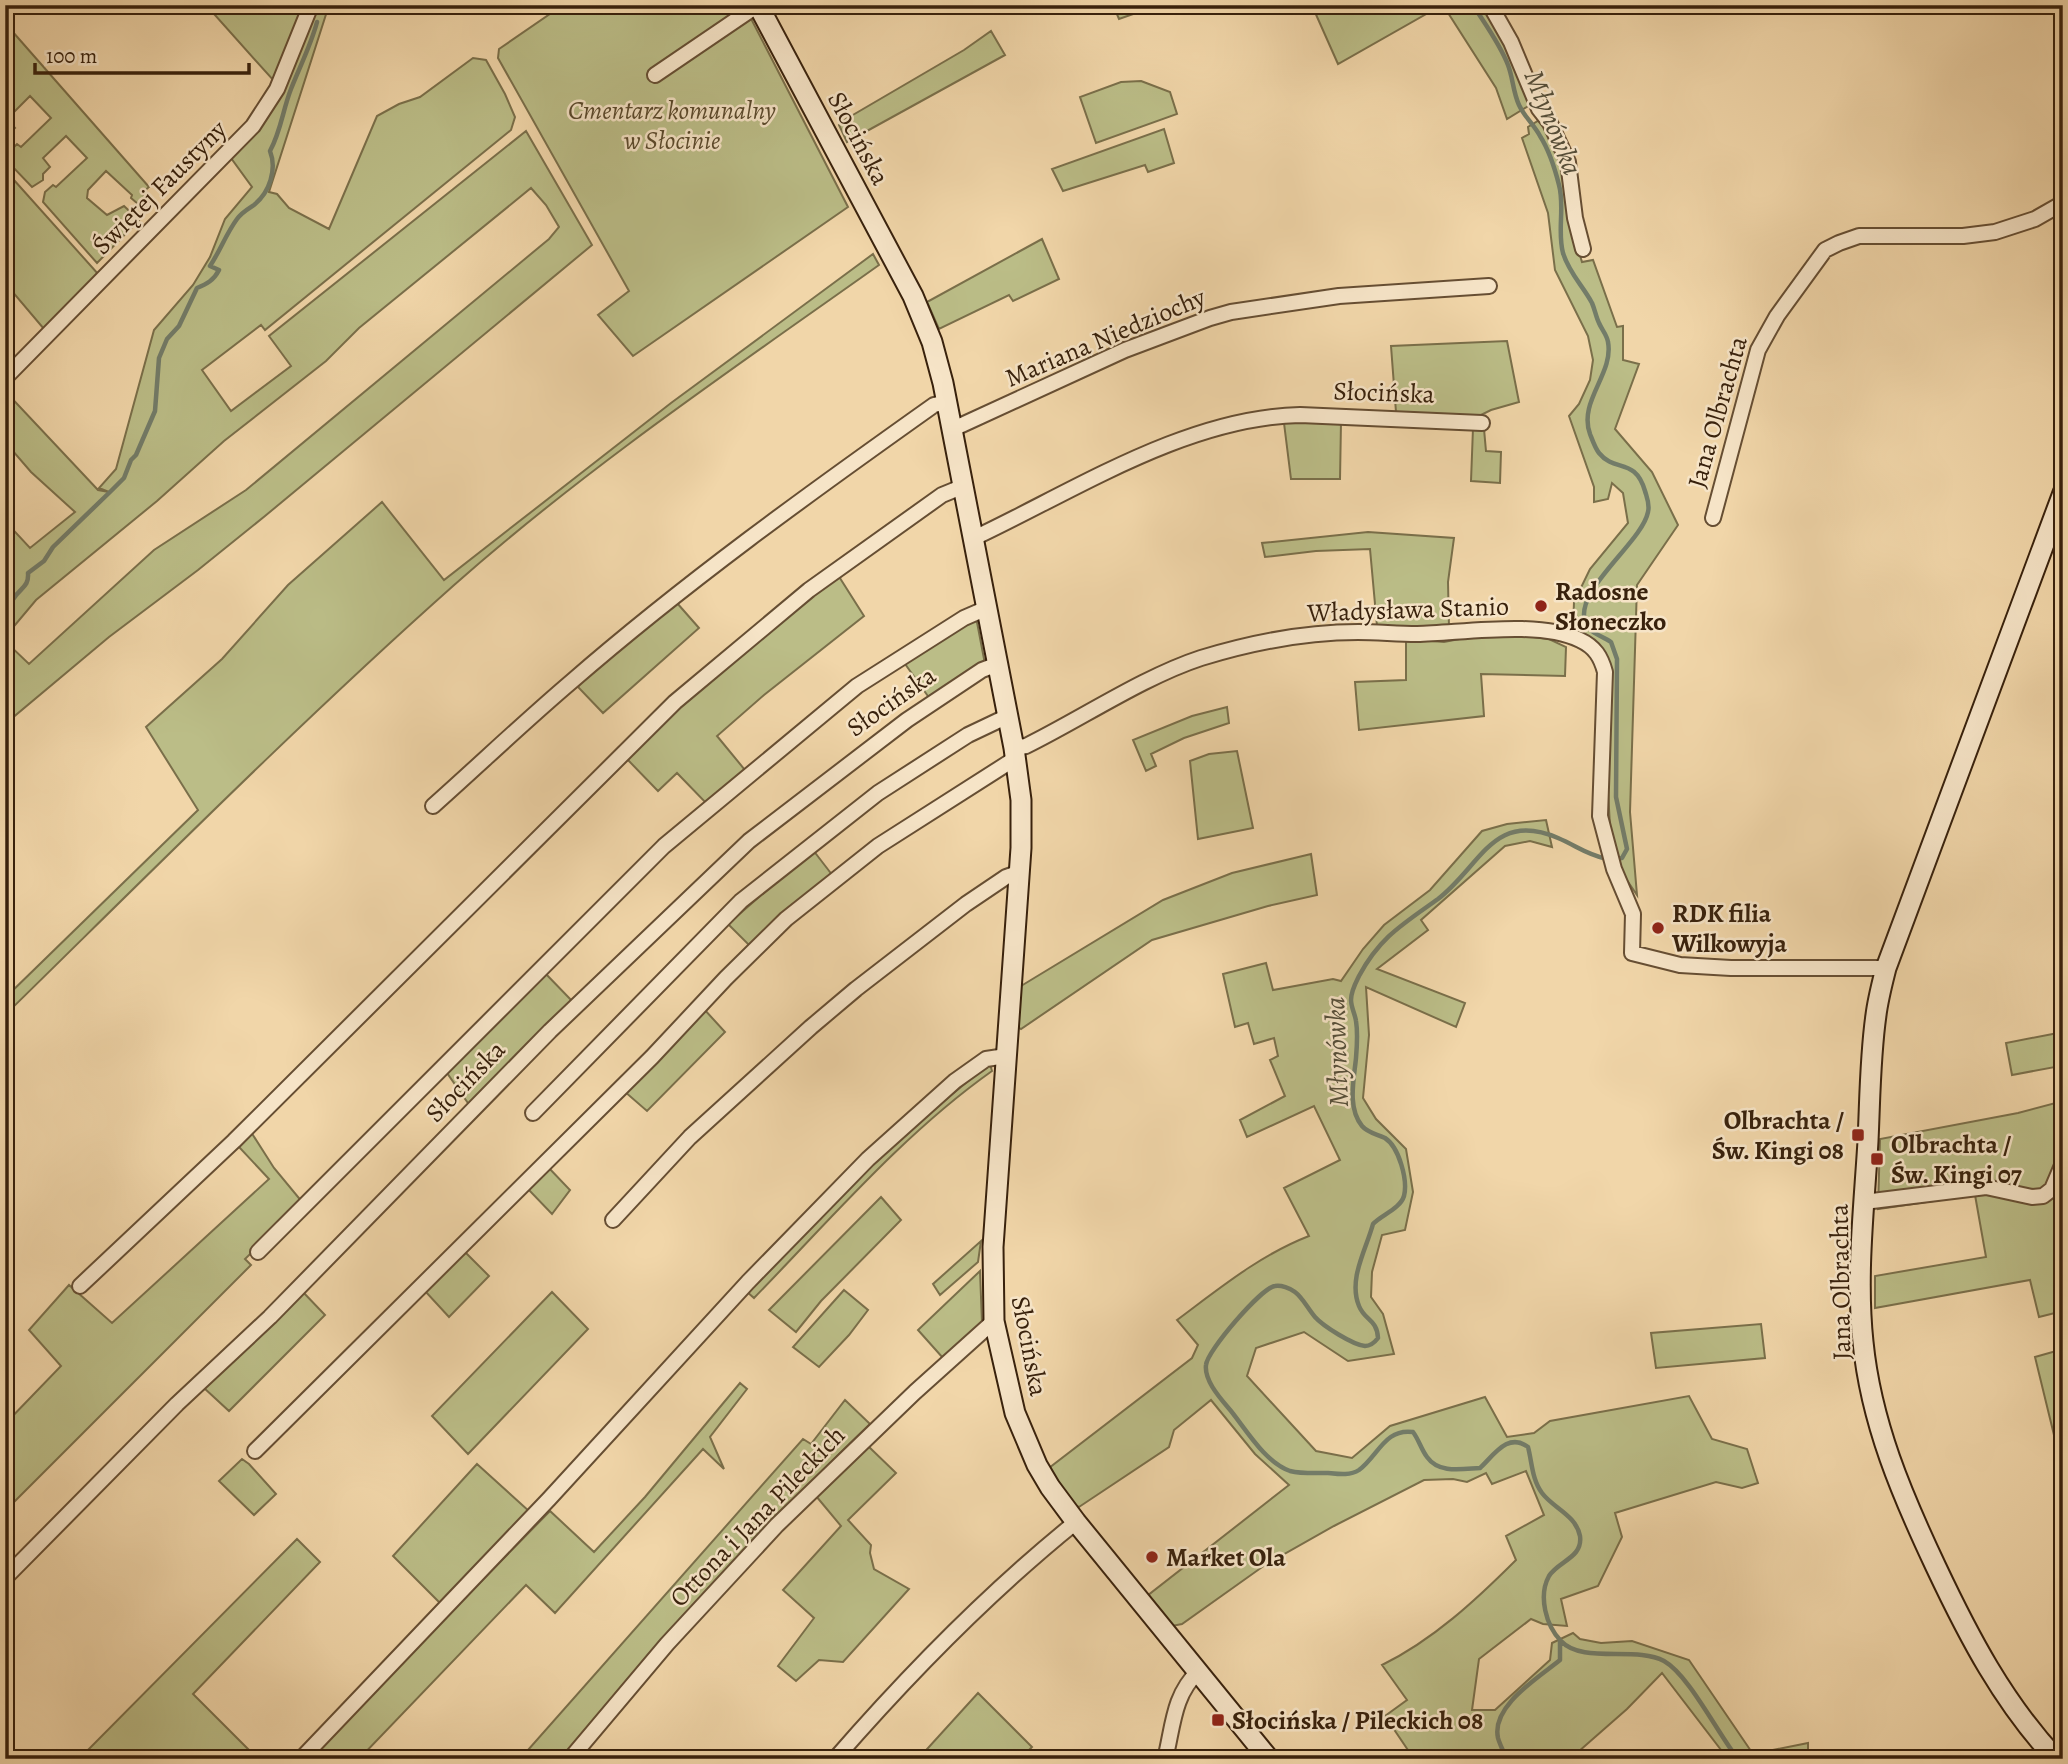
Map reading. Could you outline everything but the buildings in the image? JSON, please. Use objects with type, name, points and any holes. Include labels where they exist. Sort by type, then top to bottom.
[{"type":"street","name":"Świętej Faustyny","points":[[5,378],[253,126],[277,89],[311,5]]},
{"type":"street","points":[[655,75],[758,5]]},
{"type":"street","name":"Słocińska","points":[[758,5],[913,296],[932,342],[953,429],[1015,753],[1021,800],[1020,872],[993,1247],[994,1321],[1016,1413],[1050,1488],[1269,1759]]},
{"type":"street","points":[[1490,5],[1511,42],[1539,109],[1549,122],[1568,162],[1575,218],[1583,249]]},
{"type":"street","name":"Jana Olbrachta","points":[[1713,518],[1758,350],[1777,316],[1825,250],[1859,236],[1963,236],[1995,232],[2035,219],[2063,203]]},
{"type":"street","name":"Mariana Niedziochy","points":[[953,429],[1125,350],[1231,312],[1339,296],[1489,286]]},
{"type":"street","points":[[433,806],[571,682],[698,578],[798,501],[934,405],[947,402]]},
{"type":"street","name":"Słocińska","points":[[974,538],[1126,464],[1200,433],[1244,421],[1270,416],[1300,415],[1482,423]]},
{"type":"street","points":[[80,1286],[243,1131],[675,702],[809,590],[942,495],[964,486]]},
{"type":"street","name":"Jana Olbrachta","points":[[2056,1759],[1994,1681],[1952,1601],[1893,1471],[1878,1423],[1863,1344],[1861,1271],[1873,1033],[1885,968],[2063,493]]},
{"type":"street","points":[[258,1252],[664,846],[857,686],[964,618],[987,608]]},
{"type":"street","name":"Władysława Stanio","points":[[255,1451],[652,1057],[786,919],[878,846],[1015,753],[1142,684],[1199,659],[1269,642],[1358,632],[1416,634],[1520,629],[1555,632],[1579,639],[1591,646],[1601,657],[1605,672],[1600,816],[1614,869],[1633,914],[1632,953],[1680,965],[1731,968],[1885,968]]},
{"type":"street","name":"Słocińska","points":[[5,1578],[177,1404],[270,1317],[550,1031],[749,841],[906,720],[982,670],[998,664]]},
{"type":"street","points":[[533,1113],[741,901],[878,793],[968,735],[1008,716]]},
{"type":"street","points":[[613,1220],[690,1137],[820,1019],[966,904],[1006,877],[1020,872]]},
{"type":"street","points":[[301,1759],[492,1560],[748,1282],[868,1159],[965,1074],[986,1059],[1006,1056]]},
{"type":"street","points":[[1864,1202],[1986,1187],[2032,1197],[2043,1196],[2052,1189],[2063,1163]]},
{"type":"street","name":"Ottona i Jana Pileckich","points":[[570,1759],[667,1644],[777,1525],[904,1402],[994,1321]]},
{"type":"street","points":[[835,1759],[970,1616],[1014,1573],[1076,1522]]},
{"type":"street","points":[[1165,1759],[1176,1705],[1186,1684],[1198,1672]]},
{"type":"green space","points":[[206,5],[304,5],[274,81]]},
{"type":"green space","points":[[317,5],[329,5],[269,192],[277,194],[289,208],[329,229],[377,116],[420,97],[473,58],[486,60],[515,117],[511,130],[265,330],[261,325],[202,370],[231,411],[291,366],[269,336],[526,131],[592,245],[265,516],[109,637],[5,724],[5,641],[29,664],[154,550],[246,490],[549,239],[559,227],[546,205],[531,188],[359,328],[326,361],[224,441],[157,501],[36,600],[5,637],[5,521],[30,548],[75,512],[31,472],[5,442],[5,391],[98,490],[109,492],[99,488],[116,469],[154,330],[193,285],[210,257],[225,219],[252,187],[231,158],[274,107]]},
{"type":"green space","name":"Cmentarz komunalny w Słocinie","points":[[563,5],[744,5],[848,207],[633,356],[598,315],[629,291],[498,58],[499,49]]},
{"type":"green space","points":[[1113,5],[1159,5],[1119,19]]},
{"type":"green space","points":[[1321,5],[1442,5],[1338,64],[1314,10]]},
{"type":"green space","points":[[1443,5],[1483,5],[1520,75],[1530,105],[1507,119],[1496,88]]},
{"type":"green space","points":[[12,31],[149,187],[142,193],[150,202],[145,210],[106,171],[88,190],[87,198],[107,215],[124,206],[139,220],[97,263],[43,202],[45,192],[53,185],[56,187],[87,158],[66,136],[43,158],[50,167],[43,174],[43,180],[32,187],[8,162],[10,151],[17,144],[21,147],[51,118],[30,96],[7,119],[15,128],[7,135],[9,138],[5,142],[5,37]]},
{"type":"green space","points":[[991,31],[1005,55],[847,142],[839,125],[846,119],[964,50]]},
{"type":"green space","points":[[1141,81],[1170,92],[1177,114],[1096,143],[1080,97],[1121,82]]},
{"type":"green space","points":[[1541,119],[1565,170],[1572,229],[1582,262],[1593,260],[1617,327],[1623,326],[1623,360],[1639,364],[1615,429],[1652,472],[1678,525],[1637,585],[1630,812],[1637,895],[1622,873],[1610,826],[1607,774],[1611,674],[1586,635],[1573,630],[1574,602],[1590,569],[1628,523],[1623,493],[1612,483],[1608,499],[1594,502],[1594,487],[1569,416],[1579,404],[1590,380],[1593,360],[1588,336],[1555,270],[1548,213],[1522,138],[1529,134],[1528,127]]},
{"type":"green space","points":[[1164,129],[1174,163],[1148,172],[1145,165],[1063,191],[1052,169]]},
{"type":"green space","points":[[5,170],[99,275],[44,329],[5,283]]},
{"type":"green space","points":[[1042,239],[1059,279],[1013,301],[1009,295],[939,329],[927,302]]},
{"type":"green space","points":[[873,254],[879,265],[608,460],[453,586],[283,744],[5,1015],[5,998],[198,810],[146,727],[222,659],[288,585],[382,502],[444,580],[671,403]]},
{"type":"green space","points":[[1507,341],[1519,402],[1479,416],[1396,412],[1391,346]]},
{"type":"green space","points":[[1341,422],[1340,479],[1291,479],[1284,423]]},
{"type":"green space","points":[[1473,428],[1484,429],[1486,451],[1501,452],[1500,483],[1471,481]]},
{"type":"green space","points":[[1368,532],[1454,538],[1448,582],[1449,627],[1377,626],[1370,549],[1316,551],[1265,557],[1262,543]]},
{"type":"green space","points":[[838,575],[864,616],[717,736],[745,770],[706,803],[677,773],[658,791],[627,759],[632,750],[698,690]]},
{"type":"green space","points":[[677,603],[699,628],[603,713],[578,687],[588,674]]},
{"type":"green space","points":[[976,617],[985,664],[930,699],[903,661]]},
{"type":"green space","points":[[1511,634],[1549,639],[1566,647],[1565,676],[1481,674],[1484,716],[1359,730],[1355,682],[1406,680],[1406,639],[1444,642],[1475,636]]},
{"type":"green space","points":[[1227,707],[1229,723],[1184,738],[1151,754],[1156,766],[1146,771],[1133,740],[1192,716]]},
{"type":"green space","points":[[1237,751],[1253,828],[1198,839],[1190,761],[1209,754]]},
{"type":"green space","points":[[1546,820],[1552,847],[1530,841],[1505,846],[1421,920],[1428,930],[1377,969],[1465,1003],[1456,1027],[1366,987],[1369,1035],[1363,1098],[1376,1119],[1406,1149],[1413,1192],[1405,1230],[1382,1235],[1372,1272],[1371,1297],[1383,1314],[1394,1354],[1348,1361],[1304,1332],[1256,1348],[1247,1376],[1316,1451],[1352,1458],[1390,1426],[1485,1397],[1507,1437],[1534,1433],[1550,1421],[1689,1396],[1712,1439],[1747,1449],[1758,1483],[1742,1488],[1716,1482],[1615,1513],[1622,1537],[1598,1586],[1561,1599],[1567,1626],[1543,1624],[1531,1619],[1479,1659],[1472,1710],[1495,1710],[1550,1660],[1552,1643],[1573,1633],[1580,1639],[1601,1643],[1632,1641],[1689,1660],[1753,1754],[1808,1743],[1808,1759],[1728,1759],[1662,1673],[1627,1709],[1570,1759],[1414,1759],[1385,1716],[1407,1700],[1382,1665],[1436,1631],[1516,1560],[1506,1536],[1544,1515],[1526,1471],[1492,1484],[1486,1473],[1467,1482],[1453,1479],[1424,1480],[1265,1565],[1182,1624],[1172,1626],[1147,1596],[1289,1485],[1255,1454],[1211,1400],[1174,1430],[1169,1447],[1079,1507],[1074,1505],[1049,1468],[1192,1358],[1198,1345],[1177,1320],[1257,1262],[1309,1236],[1284,1188],[1340,1160],[1314,1106],[1247,1137],[1240,1120],[1285,1096],[1270,1060],[1278,1056],[1274,1038],[1254,1044],[1248,1023],[1235,1027],[1223,974],[1266,963],[1273,990],[1333,979],[1341,981],[1384,925],[1430,890],[1482,831],[1507,824]]},
{"type":"green space","points":[[813,850],[833,876],[751,947],[728,924]]},
{"type":"green space","points":[[1311,854],[1317,895],[1268,906],[1152,940],[1021,1029],[1016,1026],[1021,986],[1163,900],[1232,873]]},
{"type":"green space","points":[[544,972],[574,1003],[470,1106],[445,1070]]},
{"type":"green space","points":[[703,1008],[725,1032],[647,1111],[624,1091]]},
{"type":"green space","points":[[2063,1032],[2063,1072],[2060,1066],[2012,1075],[2006,1043]]},
{"type":"green space","points":[[990,1064],[992,1071],[928,1122],[898,1150],[754,1298],[746,1291],[894,1145]]},
{"type":"green space","points":[[2063,1101],[2063,1311],[2039,1317],[2030,1280],[1875,1308],[1875,1276],[1986,1257],[1975,1195],[1878,1209],[1880,1139],[2018,1113]]},
{"type":"green space","points":[[251,1132],[274,1168],[303,1203],[245,1259],[251,1265],[5,1511],[5,1424],[61,1366],[29,1330],[69,1285],[112,1323],[269,1179],[239,1147]]},
{"type":"green space","points":[[547,1166],[570,1190],[552,1214],[527,1188]]},
{"type":"green space","points":[[881,1197],[901,1220],[821,1301],[796,1332],[769,1310]]},
{"type":"green space","points":[[981,1241],[978,1262],[940,1295],[933,1284]]},
{"type":"green space","points":[[462,1249],[489,1276],[449,1317],[425,1291]]},
{"type":"green space","points":[[980,1271],[982,1323],[943,1358],[918,1330]]},
{"type":"green space","points":[[844,1290],[868,1310],[819,1367],[793,1347]]},
{"type":"green space","points":[[302,1291],[325,1315],[229,1411],[204,1388]]},
{"type":"green space","points":[[552,1292],[588,1329],[468,1454],[432,1416]]},
{"type":"green space","points":[[1761,1324],[1765,1358],[1656,1368],[1651,1333]]},
{"type":"green space","points":[[2063,1349],[2063,1472],[2035,1357]]},
{"type":"green space","points":[[740,1383],[747,1389],[710,1437],[724,1469],[703,1449],[555,1613],[526,1585],[359,1759],[307,1759],[550,1511],[594,1552],[645,1497]]},
{"type":"green space","points":[[845,1400],[870,1424],[751,1546],[564,1759],[520,1759],[803,1439],[811,1444]]},
{"type":"green space","points":[[867,1445],[896,1473],[848,1520],[871,1545],[874,1569],[909,1589],[843,1662],[819,1660],[796,1681],[778,1666],[814,1618],[783,1590],[841,1526],[816,1496]]},
{"type":"green space","points":[[242,1459],[276,1494],[254,1515],[219,1481]]},
{"type":"green space","points":[[477,1464],[530,1512],[440,1603],[393,1556]]},
{"type":"green space","points":[[297,1539],[320,1562],[193,1694],[258,1759],[79,1759]]},
{"type":"green space","points":[[978,1693],[1032,1747],[1020,1759],[918,1759]]},
{"type":"waterway","name":"Młynówka","points":[[1473,5],[1505,57],[1519,105],[1549,153],[1561,193],[1563,253],[1592,303],[1607,339],[1606,365],[1589,410],[1590,434],[1605,459],[1630,469],[1641,480],[1648,504],[1643,524],[1597,583],[1584,611],[1588,627],[1611,642],[1617,659],[1616,797],[1627,849],[1622,858],[1615,859]]},
{"type":"waterway","name":"Młynówka","points":[[5,614],[26,584],[28,573],[44,561],[53,547],[124,478],[155,411],[159,358],[167,339],[179,326],[197,288],[210,281],[219,270],[210,266],[233,225],[241,214],[260,200],[271,180],[273,165],[270,151],[317,22]]},
{"type":"waterway","name":"Młynówka","points":[[1607,859],[1536,831],[1518,831],[1503,836],[1490,846],[1453,886],[1393,932],[1375,951],[1359,976],[1351,997],[1357,1035],[1354,1111],[1362,1126],[1390,1142],[1401,1164],[1405,1181],[1402,1201],[1373,1224],[1357,1275],[1356,1296],[1359,1306],[1373,1323],[1378,1338],[1373,1344],[1365,1346],[1346,1339],[1319,1321],[1295,1292],[1275,1286],[1258,1297],[1225,1334],[1209,1358],[1206,1371],[1214,1390],[1257,1445],[1272,1461],[1290,1471],[1340,1474],[1355,1472],[1366,1464],[1383,1444],[1395,1434],[1403,1432],[1413,1432],[1432,1462],[1451,1469],[1480,1468],[1502,1447],[1514,1442],[1528,1447],[1539,1488],[1569,1517],[1580,1536],[1578,1549],[1549,1576],[1544,1592],[1545,1610],[1556,1635],[1570,1648],[1582,1652],[1639,1655],[1664,1661],[1674,1668],[1693,1692],[1738,1759]]},
{"type":"waterway","points":[[1506,1759],[1498,1738],[1502,1715],[1518,1694],[1560,1660],[1560,1641]]},
{"type":"place","name":"Radosne Słoneczko","points":[[1541,606]]},
{"type":"place","name":"RDK filia Wilkowyja","points":[[1658,928]]},
{"type":"place","name":"Olbrachta / Św. Kingi 08","points":[[1858,1135]]},
{"type":"place","name":"Olbrachta / Św. Kingi 07","points":[[1877,1159]]},
{"type":"place","name":"Market Ola","points":[[1152,1557]]},
{"type":"place","name":"Słocińska / Pileckich 08","points":[[1218,1720]]}]
